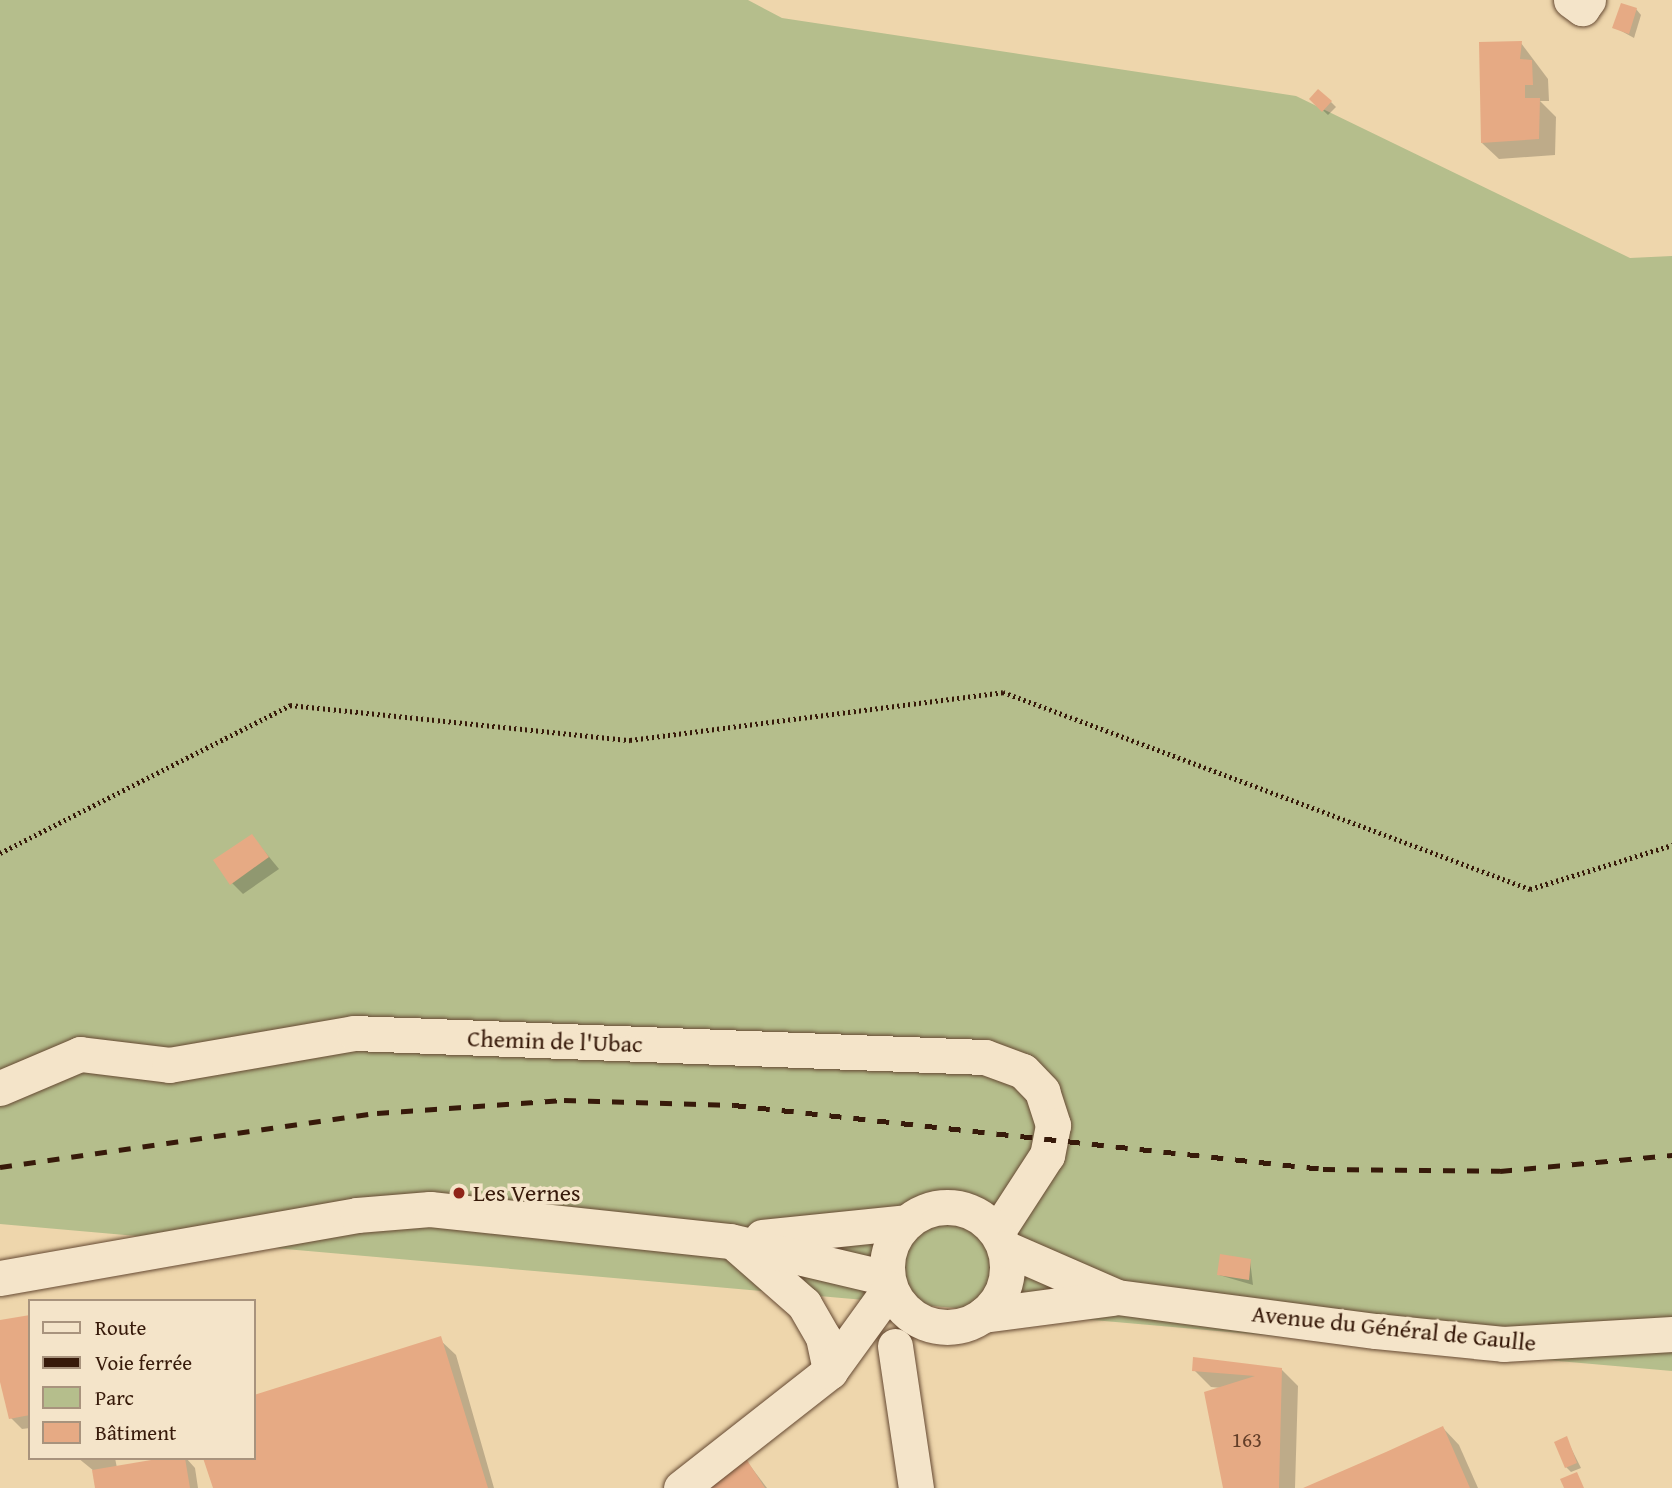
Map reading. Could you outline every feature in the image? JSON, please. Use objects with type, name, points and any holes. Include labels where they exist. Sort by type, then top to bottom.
[{"type":"street","points":[[1571,0],[1582,8],[1588,0]]},
{"type":"street","name":"Chemin de l'Ubac","points":[[0,1088],[80,1054],[169,1065],[354,1033],[985,1057],[1023,1071],[1042,1091],[1053,1125],[1047,1156],[1001,1240]]},
{"type":"street","points":[[730,1241],[906,1222],[923,1211],[964,1209],[1047,1156]]},
{"type":"street","points":[[0,1278],[357,1215],[430,1209],[730,1241],[889,1283]]},
{"type":"street","points":[[906,1222],[887,1258],[889,1283],[908,1313],[932,1325],[965,1325],[983,1315],[1006,1282],[1001,1240],[964,1209]]},
{"type":"street","name":"Avenue du Général de Gaulle","points":[[1001,1240],[1117,1297]]},
{"type":"street","points":[[730,1241],[804,1304],[823,1337],[830,1371]]},
{"type":"street","points":[[830,1371],[889,1283]]},
{"type":"street","name":"Avenue du Général de Gaulle","points":[[983,1315],[1117,1297],[1503,1344],[1672,1334]]},
{"type":"street","points":[[681,1488],[830,1371],[895,1346],[932,1325]]},
{"type":"street","points":[[895,1346],[916,1488]]},
{"type":"path","points":[[0,853],[290,705],[630,740],[1003,692],[1530,889],[1672,845]]},
{"type":"green space","points":[[0,0],[748,0],[782,18],[1296,96],[1630,258],[1672,256],[1672,1371],[0,1224]]},
{"type":"building","points":[[1621,3],[1637,8],[1629,34],[1612,28]]},
{"type":"building","points":[[1522,41],[1520,59],[1532,60],[1533,85],[1525,85],[1525,98],[1540,98],[1539,139],[1481,143],[1479,42]]},
{"type":"building","points":[[1318,89],[1332,101],[1322,112],[1309,99]]},
{"type":"building","points":[[252,834],[269,857],[230,885],[213,860]]},
{"type":"building","points":[[1220,1254],[1251,1259],[1249,1280],[1217,1275]]},
{"type":"building","points":[[28,1315],[28,1415],[9,1419],[0,1382],[0,1320]]},
{"type":"building","points":[[441,1336],[488,1488],[213,1488],[204,1460],[256,1460],[256,1394]]},
{"type":"building","points":[[1193,1357],[1282,1368],[1279,1488],[1223,1488],[1204,1392],[1255,1376],[1192,1371]]},
{"type":"building","points":[[1443,1426],[1470,1488],[1303,1488],[1386,1452]]},
{"type":"building","points":[[1567,1436],[1577,1463],[1565,1468],[1554,1442]]},
{"type":"building","points":[[745,1457],[765,1488],[711,1488],[734,1467]]},
{"type":"building","points":[[151,1460],[185,1460],[190,1488],[95,1488],[92,1470]]},
{"type":"building","points":[[1577,1472],[1584,1488],[1564,1488],[1560,1479]]},
{"type":"railway","points":[[0,1167],[377,1113],[564,1100],[734,1105],[1323,1169],[1500,1171],[1672,1155]]},
{"type":"place","name":"Les Vernes","points":[[459,1193]]}]
